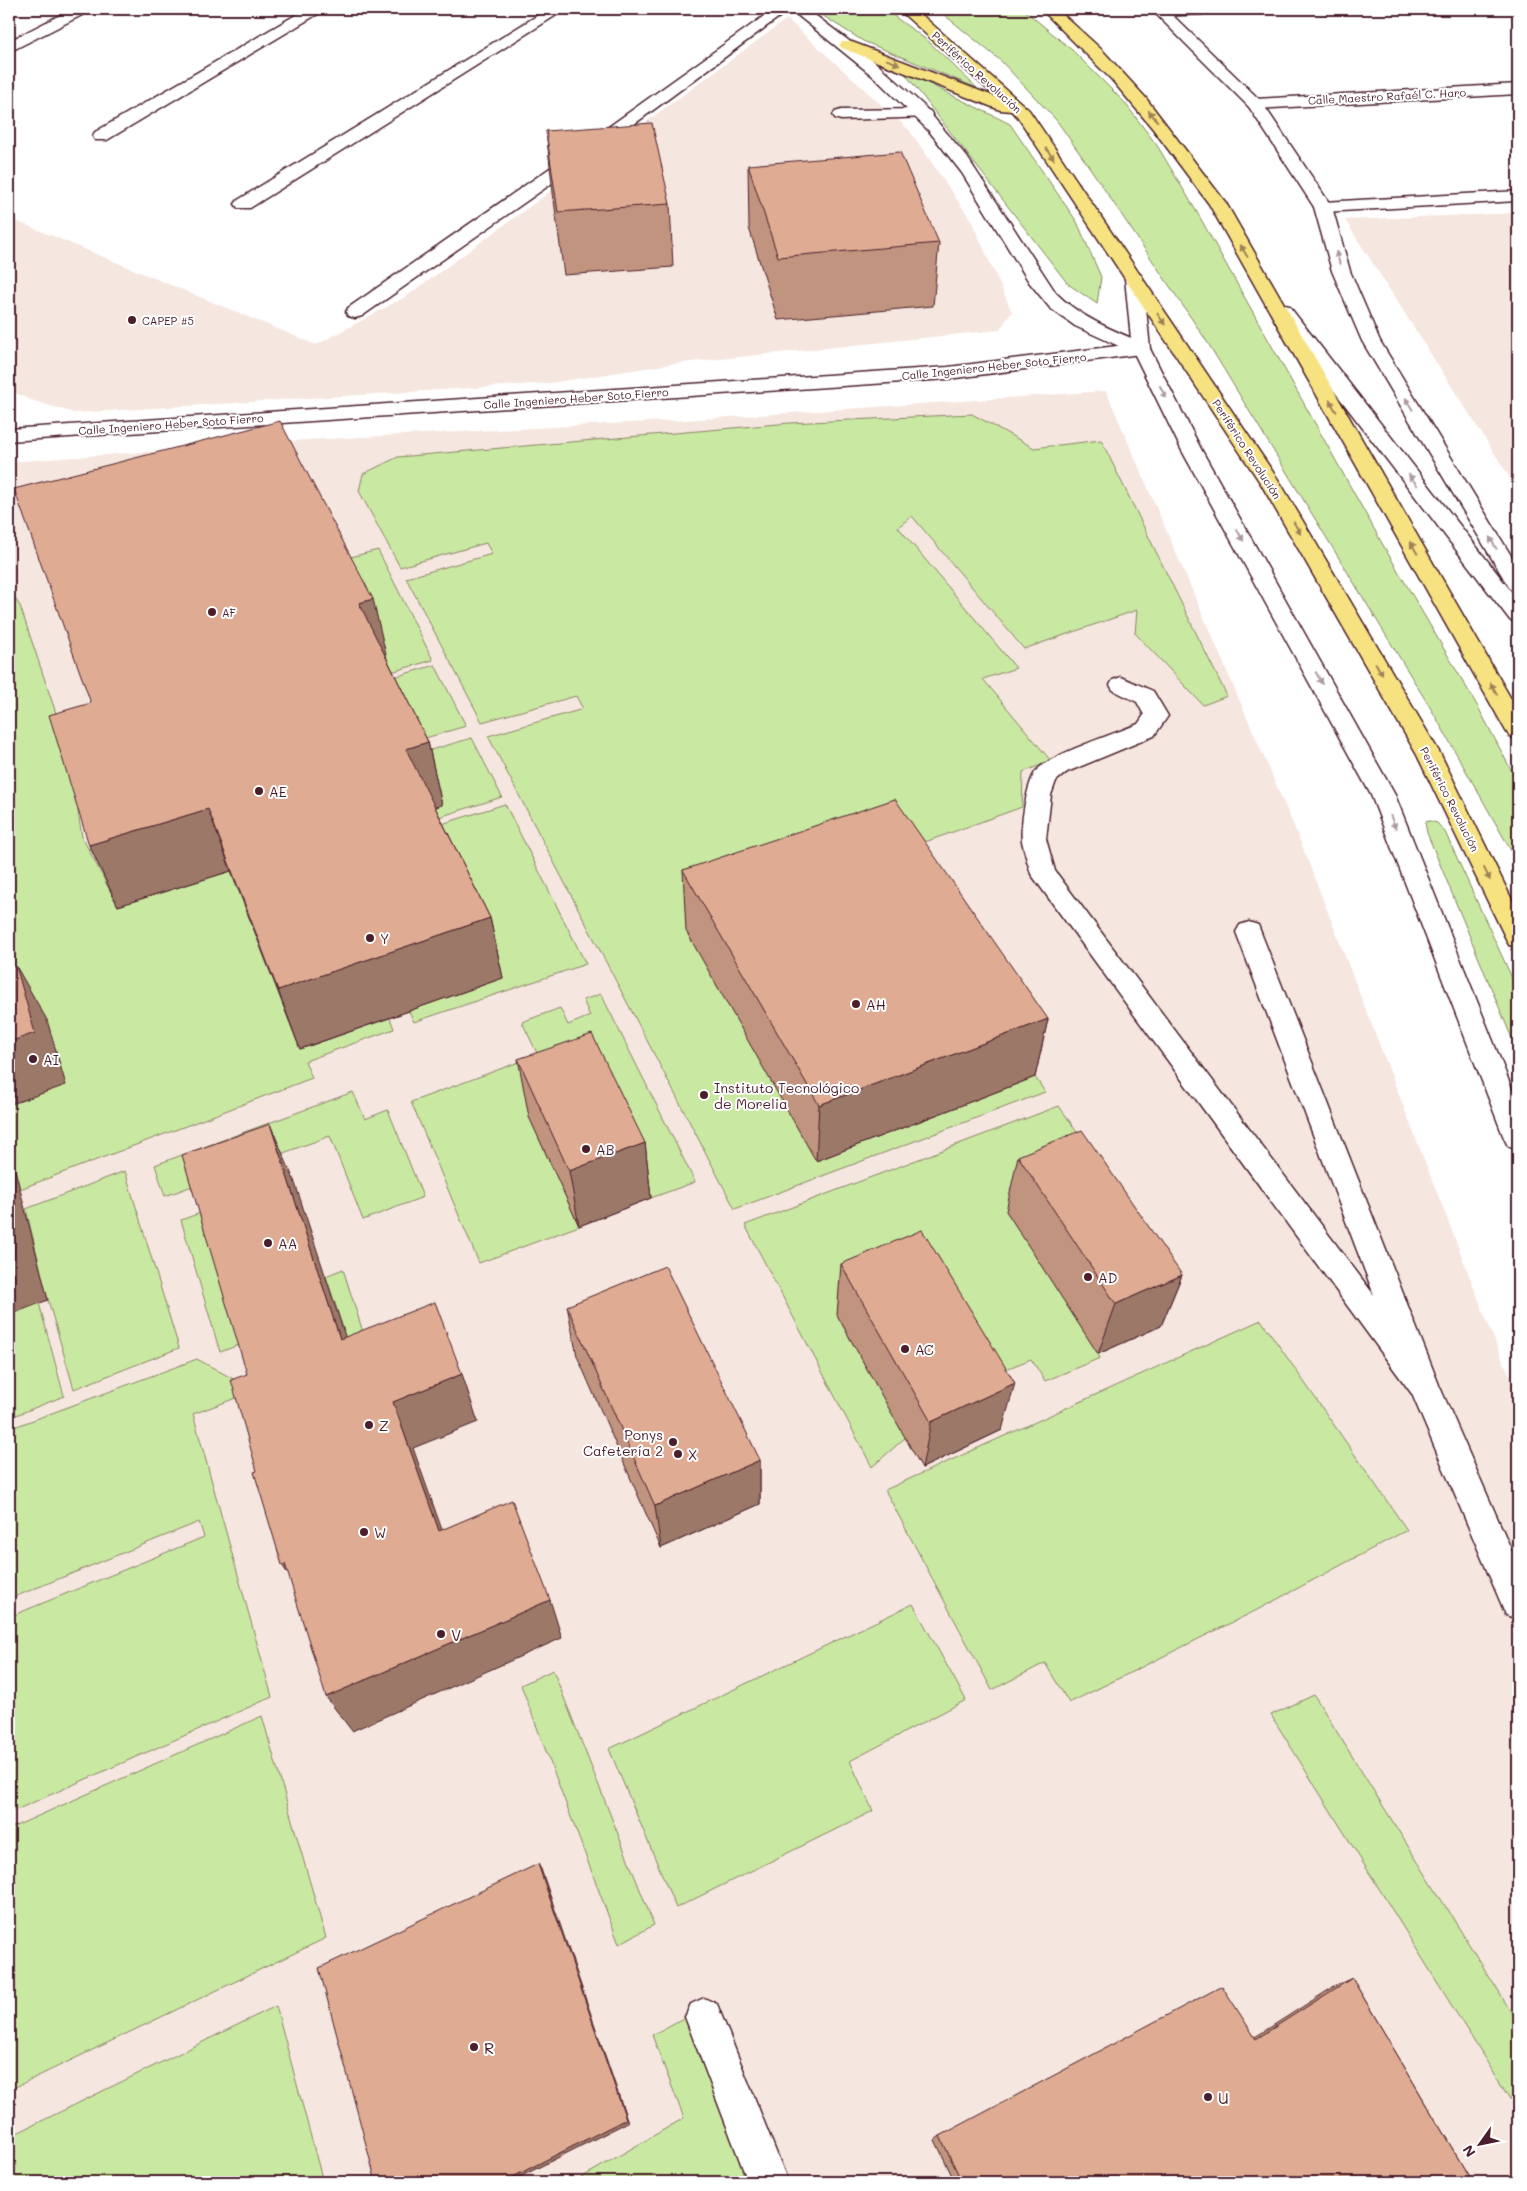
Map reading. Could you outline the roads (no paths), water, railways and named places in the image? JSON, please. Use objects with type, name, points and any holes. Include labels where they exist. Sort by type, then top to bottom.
[{"type":"highway","name":"Periférico Revolución","points":[[906,9],[1023,113],[1271,484],[1429,756],[1518,938]]},
{"type":"highway","points":[[1048,9],[1079,34],[1121,77],[1159,123],[1217,203],[1518,731]]},
{"type":"highway","points":[[847,45],[1023,113]]},
{"type":"street","points":[[9,47],[83,9]]},
{"type":"street","points":[[101,136],[316,9]]},
{"type":"street","points":[[244,204],[558,9]]},
{"type":"street","points":[[355,312],[585,152],[783,9]]},
{"type":"street","points":[[798,9],[847,45],[924,114],[953,149],[979,187],[1044,291],[1063,309],[1087,325],[1141,349]]},
{"type":"street","points":[[1160,10],[1202,9]]},
{"type":"street","points":[[1160,10],[1255,104],[1323,207],[1342,271],[1371,341],[1518,584]]},
{"type":"street","name":"Calle Maestro Rafaél C. Haro","points":[[1255,104],[1518,89]]},
{"type":"street","points":[[841,115],[924,114]]},
{"type":"street","points":[[1323,207],[1518,196]]},
{"type":"street","points":[[1134,278],[1141,349],[1191,449],[1383,795],[1518,1138]]},
{"type":"street","points":[[1269,293],[1518,615]]},
{"type":"street","name":"Calle Ingeniero Heber Soto Fierro","points":[[9,435],[948,373],[1141,349]]},
{"type":"street","points":[[1121,685],[1145,697],[1156,716],[1146,730],[1059,766],[1045,777],[1039,794],[1034,839],[1043,874],[1424,1385]]},
{"type":"street","points":[[1249,932],[1424,1385],[1518,1603]]},
{"type":"street","points":[[704,2017],[768,2182]]},
{"type":"place","name":"CAPEP #5","points":[[132,320]]},
{"type":"place","name":"AF","points":[[212,612]]},
{"type":"place","name":"AE","points":[[259,791]]},
{"type":"place","name":"Y","points":[[370,938]]},
{"type":"place","name":"AH","points":[[856,1004]]},
{"type":"place","name":"AI","points":[[33,1059]]},
{"type":"place","name":"Instituto Tecnológico de Morelia","points":[[704,1095]]},
{"type":"place","name":"AB","points":[[586,1149]]},
{"type":"place","name":"AA","points":[[268,1243]]},
{"type":"place","name":"AD","points":[[1088,1277]]},
{"type":"place","name":"AC","points":[[905,1349]]},
{"type":"place","name":"Z","points":[[369,1425]]},
{"type":"place","name":"Ponys Cafetería 2","points":[[673,1442]]},
{"type":"place","name":"X","points":[[678,1454]]},
{"type":"place","name":"W","points":[[364,1532]]},
{"type":"place","name":"V","points":[[441,1634]]},
{"type":"place","name":"R","points":[[474,2047]]},
{"type":"place","name":"U","points":[[1208,2097]]}]
